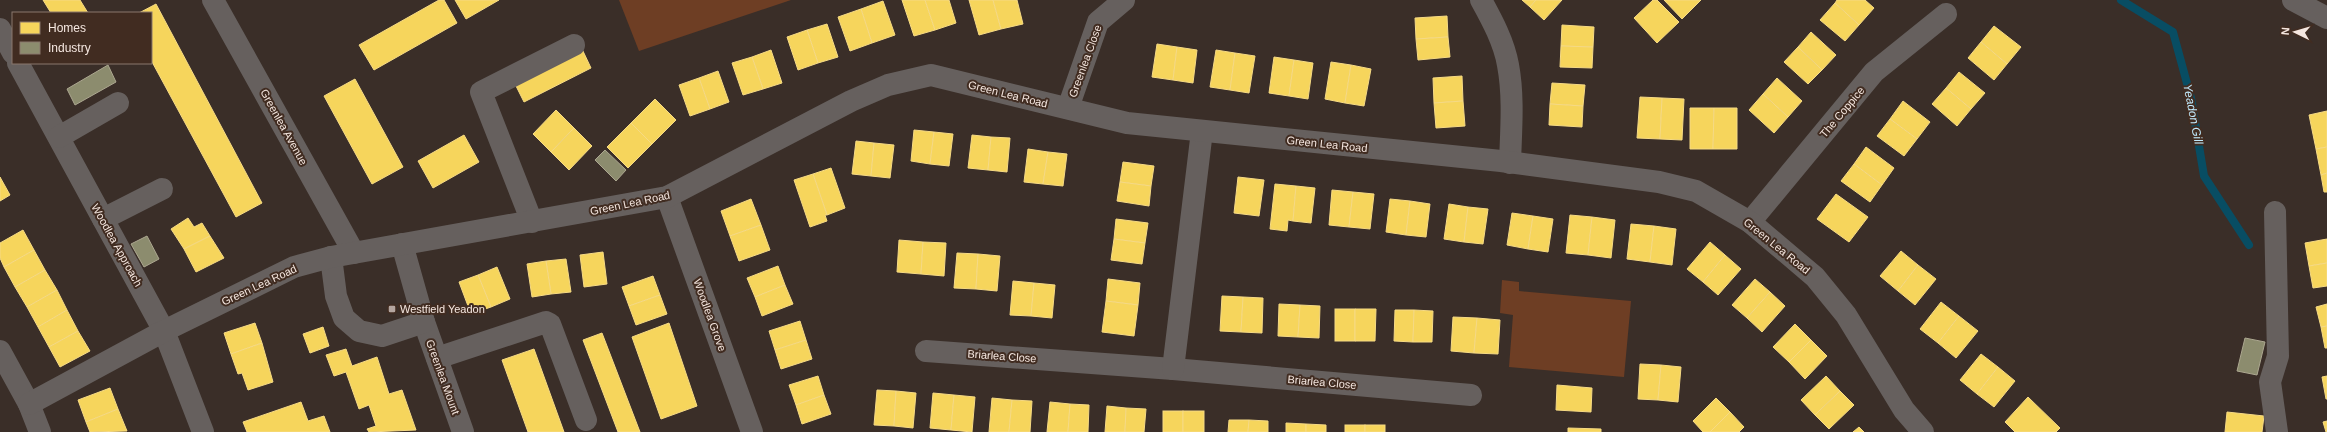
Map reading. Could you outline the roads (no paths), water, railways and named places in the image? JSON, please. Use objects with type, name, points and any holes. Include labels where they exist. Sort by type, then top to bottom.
[{"type":"street","name":"Greenlea Avenue","points":[[214,0],[354,253]]},
{"type":"street","name":"Greenlea Close","points":[[1068,108],[1098,22],[1124,0]]},
{"type":"street","points":[[1481,0],[1495,26],[1508,65],[1511,117],[1510,163]]},
{"type":"street","points":[[2293,0],[2327,18]]},
{"type":"street","name":"The Coppice","points":[[1750,222],[1874,72],[1946,14]]},
{"type":"street","points":[[0,29],[12,51]]},
{"type":"street","points":[[532,222],[481,92],[574,46]]},
{"type":"street","name":"Woodlea Approach","points":[[19,64],[164,331],[203,432]]},
{"type":"street","name":"Green Lea Road","points":[[30,404],[164,331],[294,267],[331,257],[667,197],[852,101],[888,86],[931,75],[1127,123],[1510,163],[1659,182],[1696,191],[1750,222],[1815,277],[1846,315],[1904,410],[1923,432]]},
{"type":"street","points":[[59,137],[118,103]]},
{"type":"street","points":[[1173,369],[1202,131]]},
{"type":"street","points":[[104,219],[162,189]]},
{"type":"street","name":"Woodlea Grove","points":[[667,197],[752,432]]},
{"type":"street","points":[[2275,212],[2278,356],[2270,382],[2278,432]]},
{"type":"street","name":"Greenlea Mount","points":[[402,244],[424,322],[463,432]]},
{"type":"street","points":[[331,257],[336,296],[344,318],[359,331],[382,336],[424,322]]},
{"type":"street","points":[[437,358],[546,322],[550,324],[586,420]]},
{"type":"street","points":[[0,351],[30,404],[40,432]]},
{"type":"street","name":"Briarlea Close","points":[[926,351],[1173,369],[1471,395]]},
{"type":"waterway","name":"Yeadon Gill","points":[[2121,0],[2173,32],[2191,98],[2204,176],[2249,245]]},
{"type":"place","name":"Westfield Yeadon","points":[[392,309]]}]
